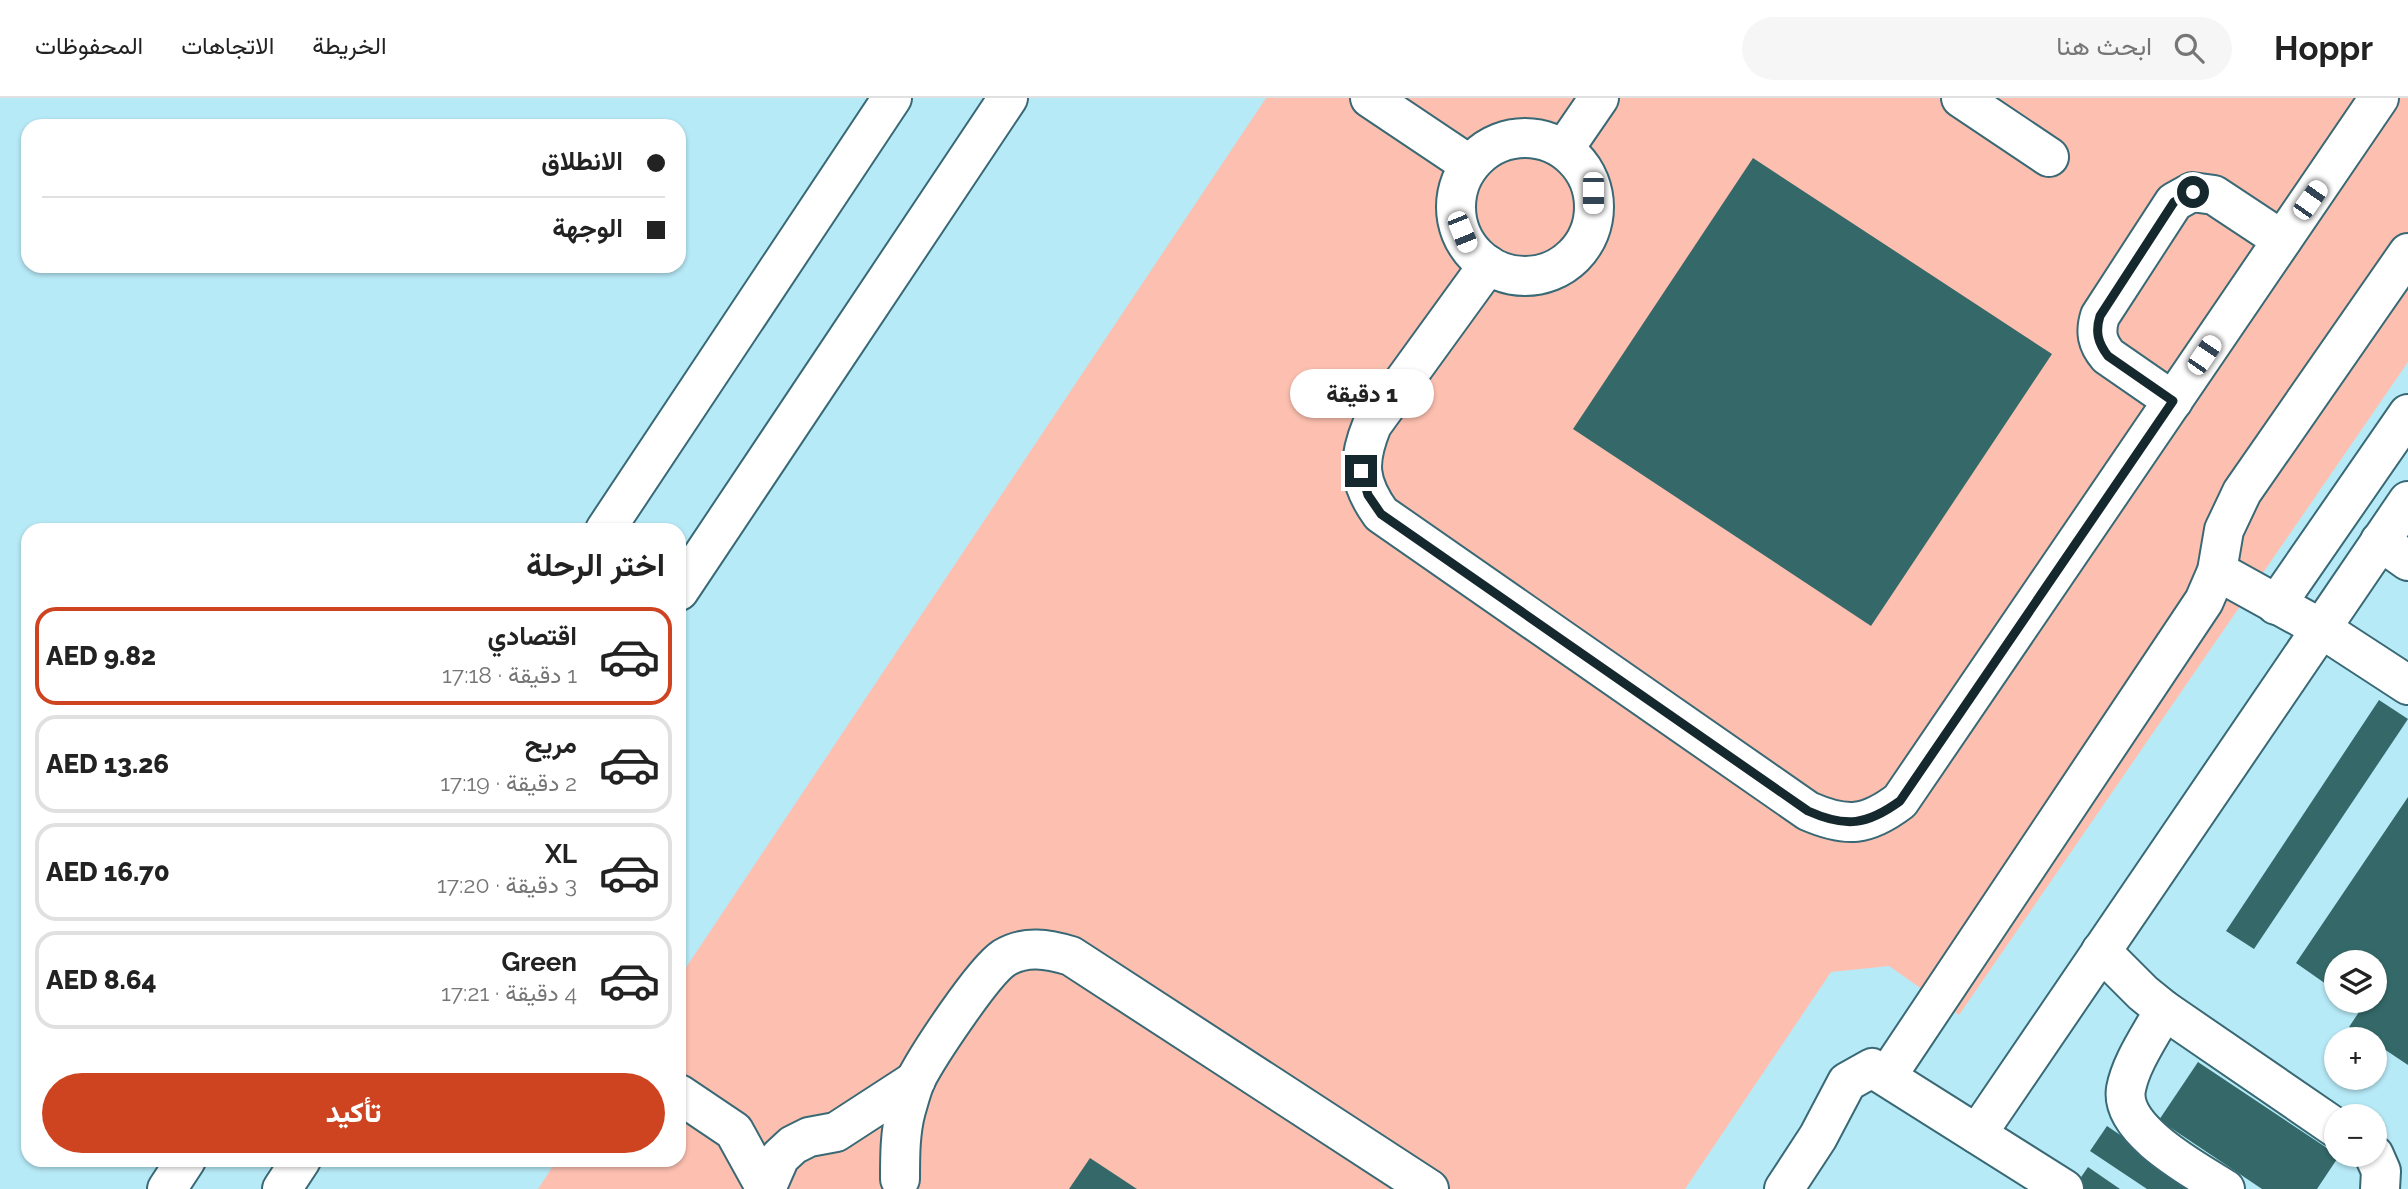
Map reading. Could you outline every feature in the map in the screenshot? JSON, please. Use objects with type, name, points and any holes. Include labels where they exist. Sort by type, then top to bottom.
[{"type":"street","points":[[610,523],[892,98]]},
{"type":"street","points":[[686,581],[1009,98]]},
{"type":"street","points":[[1370,98],[1470,165]]},
{"type":"street","points":[[1564,149],[1599,98]]},
{"type":"street","points":[[1961,98],[2049,157]]},
{"type":"street","points":[[1488,265],[1372,425],[1363,447],[1361,471],[1368,495],[1381,514],[1808,811],[1831,821],[1856,823],[1880,816],[1900,801],[2379,98]]},
{"type":"street","points":[[1514,138],[1541,139],[1564,149],[1583,168],[1593,193],[1593,220],[1583,245],[1564,264],[1539,274],[1513,275],[1488,265],[1467,245],[1457,219],[1457,190],[1470,165],[1489,147],[1514,138]]},
{"type":"street","points":[[2173,401],[2108,356],[2101,348],[2097,326],[2100,316],[2174,202],[2193,192],[2214,195],[2282,240]]},
{"type":"street","points":[[1887,1076],[2204,601],[2217,571],[2224,530],[2242,492],[2408,253]]},
{"type":"street","points":[[2276,605],[2408,414]]},
{"type":"street","points":[[1977,1133],[2322,628],[2394,551],[2408,501]]},
{"type":"street","points":[[2217,571],[2322,628],[2408,685]]},
{"type":"street","points":[[901,1184],[900,1146],[905,1112],[916,1080],[988,972],[1005,957],[1027,949],[1049,949],[1070,956],[1429,1189]]},
{"type":"street","points":[[2101,951],[2164,1010],[2324,1120]]},
{"type":"street","points":[[2164,1010],[2131,1073],[2126,1091],[2128,1107],[2148,1136],[2225,1189]]},
{"type":"street","points":[[1784,1189],[1818,1136],[1847,1082],[1872,1068],[2064,1189]]},
{"type":"street","points":[[766,1189],[771,1172],[780,1157],[793,1145],[822,1134],[916,1080]]},
{"type":"street","points":[[686,1099],[734,1130],[784,1137],[822,1134],[863,1138],[886,1154],[901,1184]]},
{"type":"street","points":[[734,1130],[766,1189]]},
{"type":"street","points":[[167,1189],[181,1167]]},
{"type":"street","points":[[282,1189],[296,1167]]},
{"type":"street","points":[[2379,1167],[2380,1189]]},
{"type":"shaded area","points":[[1266,98],[2408,98],[2408,362],[1959,1015],[1889,966],[1831,972],[1685,1189],[538,1189],[552,1167],[686,1167],[686,968]]},
{"type":"building","points":[[1753,158],[2052,354],[1871,626],[1573,429]]},
{"type":"building","points":[[2379,700],[2408,719],[2254,949],[2226,931]]},
{"type":"building","points":[[2408,797],[2408,1065],[2387,1051],[2387,1027],[2349,1027],[2358,1013],[2387,1013],[2387,950],[2324,950],[2324,983],[2296,963]]},
{"type":"building","points":[[2198,1062],[2324,1146],[2324,1167],[2332,1167],[2317,1189],[2262,1189],[2159,1120]]},
{"type":"building","points":[[2107,1126],[2200,1189],[2147,1189],[2090,1151]]},
{"type":"building","points":[[1090,1158],[1137,1189],[1069,1189]]},
{"type":"building","points":[[2088,1167],[2120,1189],[2080,1189],[2075,1186]]},
{"type":"route","points":[[1361,471],[1368,495],[1381,514],[1808,811],[1831,821],[1856,823],[1880,816],[1900,801],[2173,401],[2108,356],[2101,348],[2097,326],[2100,316],[2174,202],[2193,192]]}]
